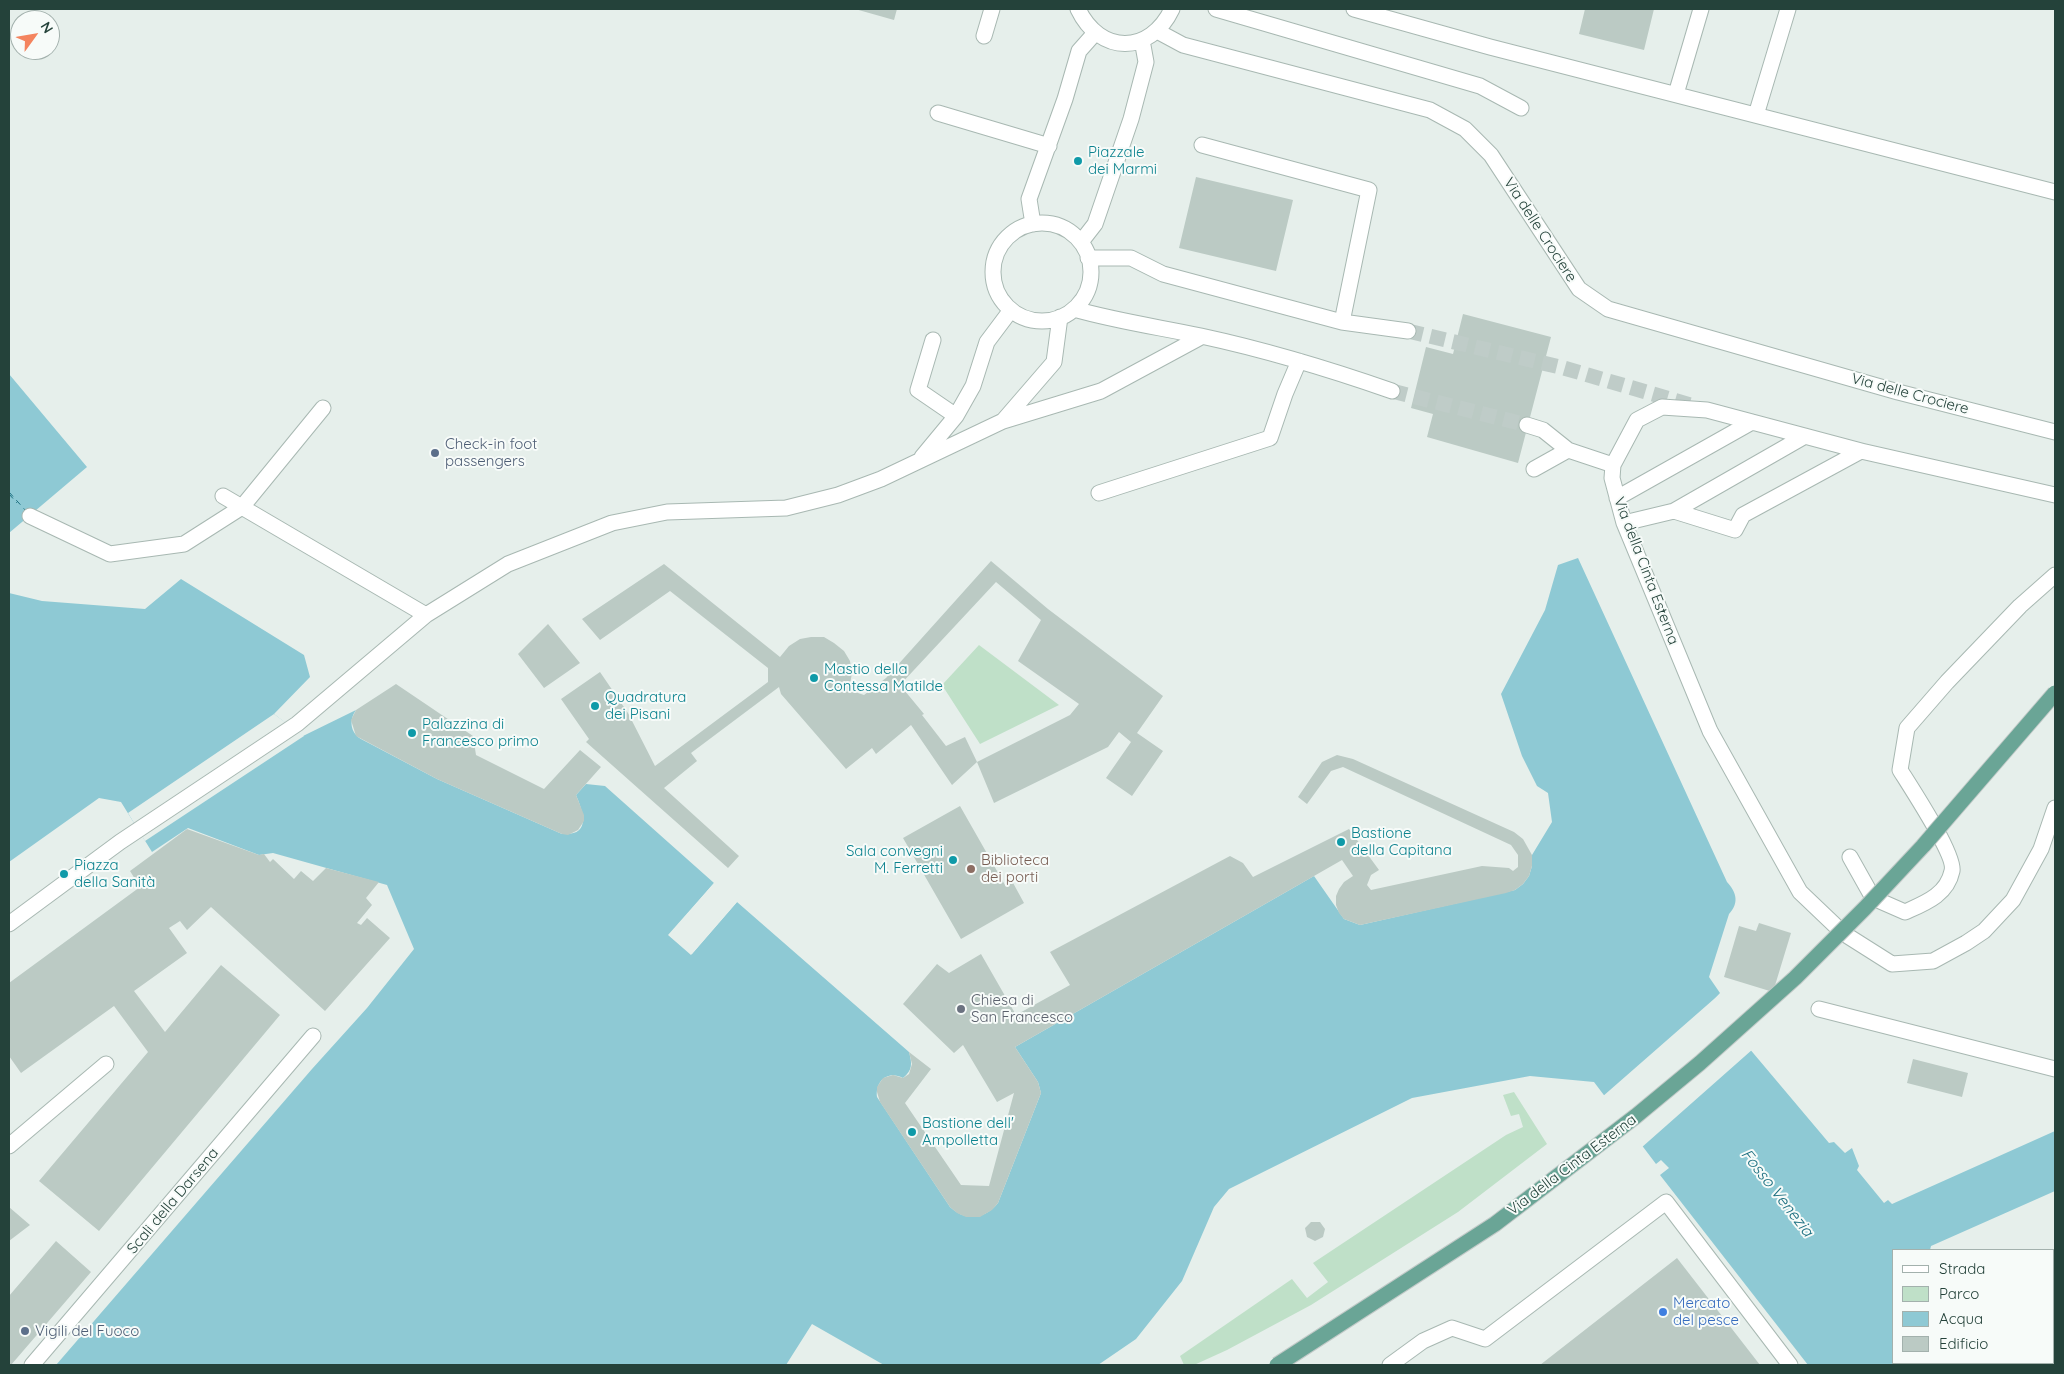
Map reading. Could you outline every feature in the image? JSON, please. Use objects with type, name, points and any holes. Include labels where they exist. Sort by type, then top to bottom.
[{"type":"main road","name":"Via della Cinta Esterna","points":[[1277,1365],[1495,1224],[1636,1116],[1700,1063],[1795,978],[1865,908],[1923,846],[2055,693]]},
{"type":"street","points":[[984,36],[992,9]]},
{"type":"street","points":[[1078,9],[1084,21],[1094,33],[1110,41],[1126,44],[1142,40],[1157,32],[1166,21],[1172,9]]},
{"type":"street","points":[[1216,9],[1480,86],[1521,108]]},
{"type":"street","points":[[1354,9],[1490,47],[2055,192]]},
{"type":"street","points":[[1676,94],[1701,9]]},
{"type":"street","points":[[1756,115],[1788,9]]},
{"type":"street","name":"Via delle Crociere","points":[[1157,32],[1184,45],[1430,110],[1465,129],[1491,155],[1579,289],[1608,309],[1898,392],[2055,432]]},
{"type":"street","points":[[1033,224],[1029,199],[1065,99],[1079,51],[1094,33]]},
{"type":"street","points":[[1081,242],[1095,224],[1131,119],[1146,62],[1142,40]]},
{"type":"street","points":[[938,113],[1049,146]]},
{"type":"street","points":[[1202,145],[1369,190],[1342,322]]},
{"type":"street","points":[[1046,223],[1059,226],[1071,232],[1081,242],[1091,271],[1089,286],[1084,298],[1074,309],[1060,317],[1044,321],[1035,320],[1026,318],[1011,310],[1001,298],[995,284],[993,268],[997,252],[1006,239],[1018,229],[1033,224],[1046,223]]},
{"type":"street","points":[[1088,258],[1130,258],[1163,274],[1342,322],[1408,330]]},
{"type":"street","points":[[1074,309],[1116,321],[1201,336],[1299,360],[1392,391]]},
{"type":"street","points":[[920,459],[956,416],[972,386],[987,342],[1011,310]]},
{"type":"street","points":[[1003,422],[1054,362],[1060,317]]},
{"type":"street","points":[[9,924],[120,842],[297,724],[426,614],[508,564],[612,523],[667,512],[786,508],[838,496],[881,479],[920,459],[1003,422],[1101,391],[1201,336]]},
{"type":"street","points":[[932,340],[918,390],[956,416]]},
{"type":"street","points":[[1099,492],[1270,438],[1299,360]]},
{"type":"street","points":[[1527,425],[1543,430],[1568,450],[1613,465],[1638,420],[1662,407],[1707,410],[1861,451],[2055,495]]},
{"type":"street","points":[[30,516],[110,554],[184,544],[242,507],[323,408]]},
{"type":"street","points":[[1617,498],[1752,422]]},
{"type":"street","points":[[1624,523],[1674,510],[1805,436]]},
{"type":"street","points":[[1534,469],[1568,450]]},
{"type":"street","points":[[1674,510],[1735,530],[1743,516],[1861,451]]},
{"type":"street","name":"Via della Cinta Esterna","points":[[1613,465],[1612,478],[1624,523],[1710,731],[1800,892],[1843,933],[1892,964],[1933,961],[1966,943],[1984,931],[2013,900],[2041,849],[2055,808]]},
{"type":"street","points":[[224,496],[426,614]]},
{"type":"street","points":[[1850,857],[1873,898],[1905,912],[1932,900],[1946,888],[1953,870],[1949,853],[1900,770],[1907,728],[1947,682],[2020,606],[2055,575]]},
{"type":"street","points":[[1819,1009],[2055,1069]]},
{"type":"street","name":"Scali della Darsena","points":[[32,1365],[314,1036]]},
{"type":"street","points":[[9,1146],[106,1064]]},
{"type":"street","points":[[1390,1365],[1423,1341],[1452,1328],[1485,1339],[1666,1202],[1790,1365]]},
{"type":"green space","points":[[979,645],[1059,705],[980,744],[942,685]]},
{"type":"green space","points":[[1514,1092],[1547,1144],[1458,1212],[1311,1305],[1227,1350],[1194,1365],[1184,1365],[1180,1356],[1292,1279],[1307,1298],[1328,1282],[1313,1263],[1506,1135],[1523,1127],[1519,1114],[1511,1116],[1503,1095]]},
{"type":"water","points":[[9,374],[87,467],[9,533]]},
{"type":"water","name":"Fosso Venezia","points":[[1578,558],[1727,882],[1735,894],[1734,906],[1729,914],[1709,977],[1720,993],[1711,1003],[1829,1143],[1834,1142],[1845,1153],[1852,1148],[1859,1166],[1857,1170],[1884,1203],[1888,1200],[1892,1204],[2055,1131],[2055,1191],[1931,1246],[1930,1249],[1892,1249],[1892,1364],[1996,1365],[1808,1365],[1660,1175],[1669,1168],[1661,1160],[1656,1164],[1594,1082],[1530,1076],[1412,1098],[1229,1189],[1214,1207],[1182,1281],[1136,1339],[1098,1365],[884,1365],[812,1324],[786,1365],[56,1365],[367,1008],[414,949],[387,885],[273,853],[259,855],[188,828],[152,852],[121,802],[99,798],[9,862],[9,593],[42,601],[145,609],[181,579],[304,655],[310,677],[274,714],[303,736],[356,710],[352,718],[352,726],[357,736],[361,739],[437,779],[562,834],[572,834],[578,831],[583,822],[583,815],[576,795],[586,784],[605,786],[714,883],[669,935],[692,954],[737,902],[909,1052],[911,1063],[909,1072],[903,1078],[892,1075],[884,1078],[878,1086],[877,1097],[950,1207],[962,1215],[975,1217],[987,1212],[998,1203],[1041,1093],[1038,1082],[1015,1047],[1314,876],[1344,919],[1360,925],[1515,890],[1523,884],[1529,876],[1532,866],[1532,855],[1552,822],[1548,793],[1537,786],[1522,756],[1501,694],[1545,610],[1558,565]]},
{"type":"pier","points":[[274,714],[304,736],[145,841],[128,813]]},
{"type":"pier","points":[[714,883],[716,884],[672,935],[691,951],[735,900],[737,902],[691,955],[668,935]]},
{"type":"pier","points":[[1722,992],[1722,995],[1714,1003],[1753,1049],[1641,1148],[1602,1097]]},
{"type":"building","points":[[855,9],[897,9],[894,20]]},
{"type":"building","points":[[1585,9],[1654,9],[1644,50],[1579,34]]},
{"type":"building","points":[[1196,177],[1293,200],[1276,271],[1179,248]]},
{"type":"building","points":[[1463,314],[1551,337],[1518,463],[1427,437],[1433,414],[1411,408],[1426,347],[1453,354]]},
{"type":"building","points":[[991,561],[1048,609],[1163,696],[1137,733],[1163,751],[1132,796],[1106,778],[1131,742],[1119,732],[1108,747],[994,803],[977,762],[952,785],[911,725],[876,754],[872,748],[846,769],[781,694],[779,687],[691,753],[697,761],[664,788],[739,856],[728,868],[586,742],[589,739],[561,699],[600,672],[628,713],[655,766],[768,682],[768,668],[670,591],[600,640],[582,619],[664,564],[780,657],[789,646],[800,639],[824,637],[844,651],[850,661],[852,673],[849,690],[864,695],[886,678]],"holes":[[[996,582],[1041,620],[1018,661],[1079,704],[1070,715],[977,762],[965,737],[946,746],[922,715],[924,714],[900,685]]]},
{"type":"building","points":[[548,624],[580,663],[544,688],[518,654]]},
{"type":"building","points":[[396,684],[473,736],[476,755],[544,789],[580,750],[601,767],[576,795],[584,815],[584,821],[578,830],[568,835],[562,834],[437,779],[356,736],[351,720],[356,710]]},
{"type":"building","points":[[1337,755],[1353,759],[1514,832],[1523,839],[1532,855],[1532,866],[1529,876],[1515,890],[1506,893],[1360,925],[1344,919],[1336,905],[1336,896],[1339,889],[1344,882],[1353,876],[1342,860],[1015,1047],[1038,1082],[1041,1093],[998,1203],[992,1210],[980,1217],[966,1217],[957,1213],[950,1207],[880,1102],[877,1092],[877,1087],[883,1078],[893,1075],[903,1078],[909,1074],[912,1064],[909,1052],[931,1069],[905,1103],[961,1185],[989,1186],[1014,1093],[997,1102],[963,1045],[954,1053],[903,1004],[937,964],[949,973],[981,954],[1016,1015],[1070,985],[1050,952],[1230,856],[1243,863],[1253,877],[1349,829],[1379,870],[1371,875],[1367,885],[1371,890],[1482,866],[1509,868],[1513,871],[1518,867],[1518,855],[1511,845],[1343,767],[1331,771],[1307,804],[1298,797],[1322,762]]},
{"type":"building","name":"Sala convegni M. Ferretti","points":[[960,806],[1005,885],[1012,881],[1024,903],[961,939],[903,838]]},
{"type":"building","points":[[187,829],[259,855],[264,854],[270,862],[273,859],[294,879],[301,871],[313,881],[326,868],[379,882],[366,898],[372,905],[357,923],[361,925],[367,918],[390,938],[325,1011],[211,907],[187,930],[180,921],[169,928],[187,953],[134,991],[165,1032],[221,965],[280,1015],[99,1231],[39,1181],[148,1052],[114,1006],[21,1073],[9,1056],[9,983],[140,887],[130,871]]},
{"type":"building","points":[[1759,923],[1791,933],[1773,992],[1724,977],[1739,926],[1756,931]]},
{"type":"building","points":[[1913,1059],[1968,1073],[1962,1097],[1907,1083]]},
{"type":"building","points":[[9,1207],[30,1225],[9,1241]]},
{"type":"building","points":[[1311,1222],[1320,1222],[1325,1229],[1323,1237],[1315,1241],[1307,1237],[1305,1228]]},
{"type":"building","name":"Vigili del Fuoco","points":[[56,1241],[91,1272],[11,1365],[9,1365],[9,1296]]},
{"type":"building","name":"Mercato del pesce","points":[[1677,1258],[1760,1365],[1540,1365]]},
{"type":"ferry route","points":[[9,492],[26,511]]},
{"type":"ferry route","points":[[9,494],[17,503]]},
{"type":"tunnel","points":[[1408,331],[1564,368],[1694,406]]},
{"type":"tunnel","points":[[1392,391],[1527,425]]},
{"type":"place","name":"Piazzale dei Marmi","points":[[1078,161]]},
{"type":"place","name":"Check-in foot passengers","points":[[435,453]]},
{"type":"place","name":"Mastio della Contessa Matilde","points":[[814,678]]},
{"type":"place","name":"Quadratura dei Pisani","points":[[595,706]]},
{"type":"place","name":"Palazzina di Francesco primo","points":[[412,733]]},
{"type":"place","name":"Bastione della Capitana","points":[[1341,842]]},
{"type":"place","name":"Sala convegni M. Ferretti","points":[[953,860]]},
{"type":"place","name":"Biblioteca dei porti","points":[[971,869]]},
{"type":"place","name":"Piazza della Sanità","points":[[64,874]]},
{"type":"place","name":"Chiesa di San Francesco","points":[[961,1009]]},
{"type":"place","name":"Bastione dell' Ampolletta","points":[[912,1132]]},
{"type":"place","name":"Mercato del pesce","points":[[1663,1312]]},
{"type":"place","name":"Vigili del Fuoco","points":[[25,1331]]}]
